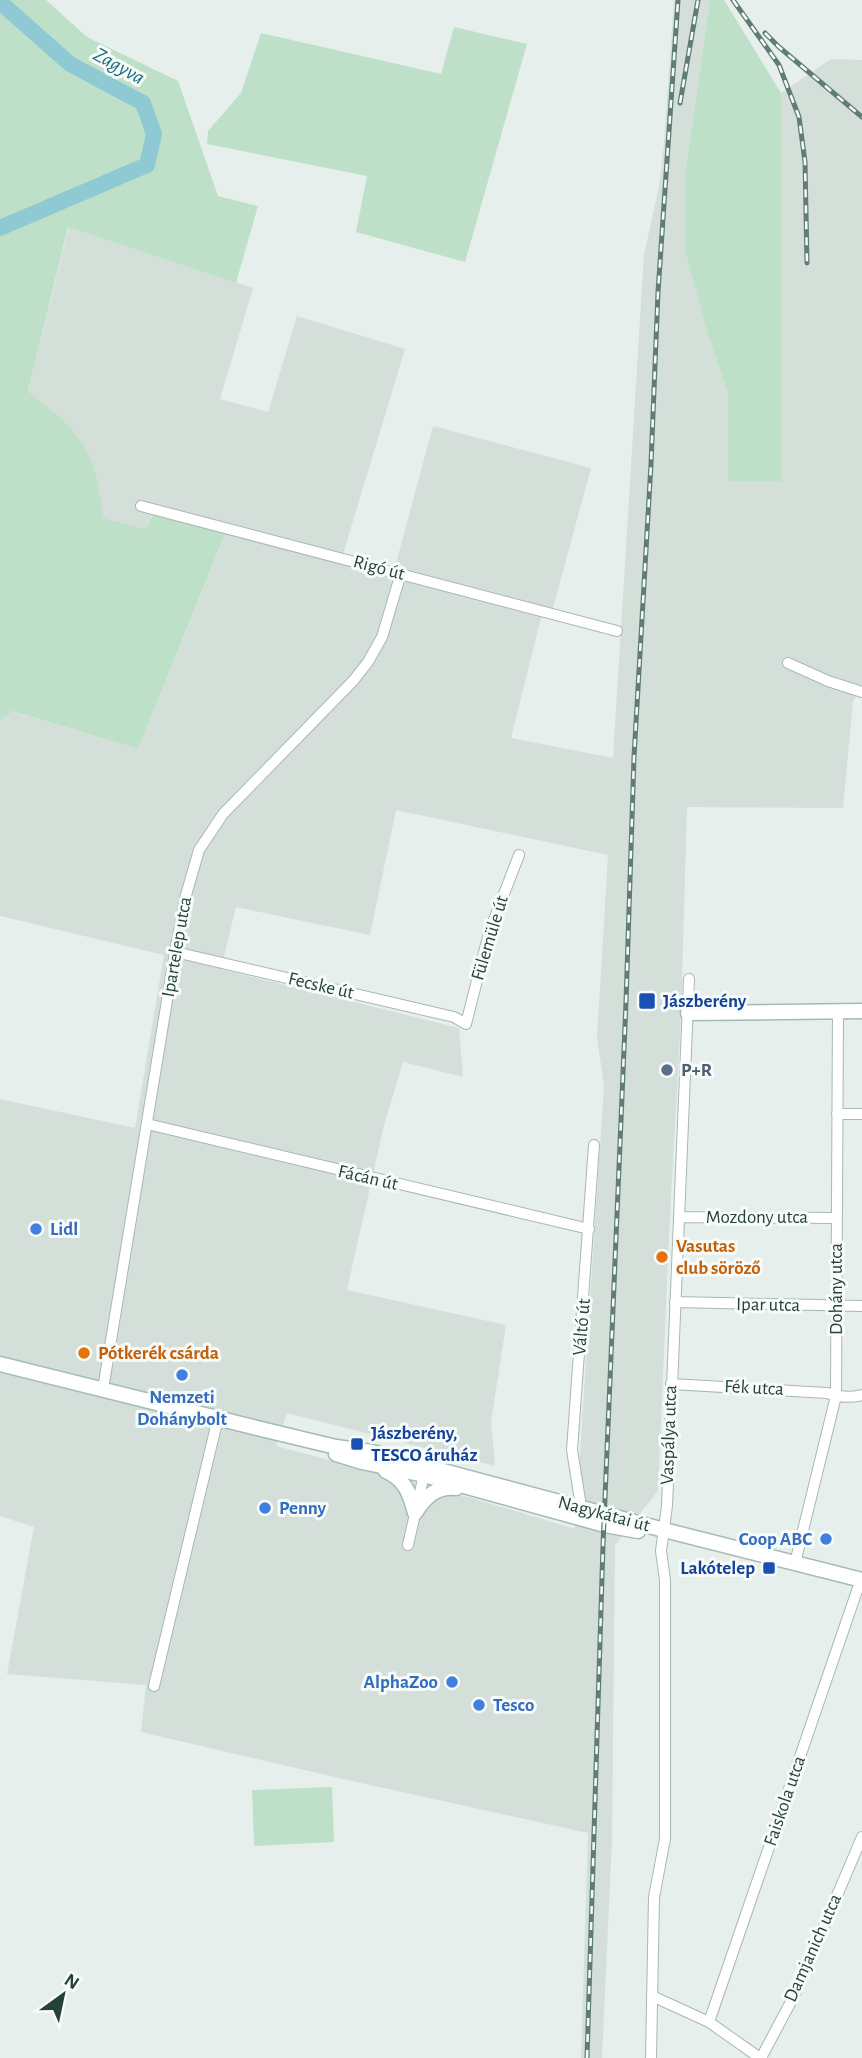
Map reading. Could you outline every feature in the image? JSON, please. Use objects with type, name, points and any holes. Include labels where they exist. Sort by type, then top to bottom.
[{"type":"street","name":"Rigó út","points":[[141,506],[617,631]]},
{"type":"street","name":"Ipartelep utca","points":[[103,1389],[175,952],[186,895],[199,850],[223,814],[353,681],[368,662],[382,637],[401,573]]},
{"type":"street","points":[[788,663],[828,681],[862,692]]},
{"type":"street","name":"Fülemüle út","points":[[466,1024],[489,933],[519,855]]},
{"type":"street","name":"Fecske út","points":[[175,952],[454,1017],[466,1024]]},
{"type":"street","name":"Vaspálya utca","points":[[652,2058],[654,1897],[665,1839],[664,1580],[661,1551],[689,979]]},
{"type":"street","name":"Dohány utca","points":[[795,1563],[836,1396],[838,1011]]},
{"type":"street","points":[[688,1013],[862,1011]]},
{"type":"street","points":[[837,1114],[862,1114]]},
{"type":"street","name":"Fácán út","points":[[147,1124],[589,1229]]},
{"type":"street","name":"Váltó út","points":[[579,1508],[572,1450],[594,1145]]},
{"type":"street","name":"Mozdony utca","points":[[679,1217],[836,1218]]},
{"type":"street","name":"Ipar utca","points":[[675,1303],[862,1306]]},
{"type":"street","name":"Nagykátai út","points":[[0,1364],[664,1530]]},
{"type":"street","name":"Fék utca","points":[[671,1384],[827,1393],[836,1396],[862,1395]]},
{"type":"street","points":[[154,1686],[218,1418]]},
{"type":"street","name":"Nagykátai út","points":[[257,1428],[362,1462],[425,1471],[475,1491],[615,1527],[635,1531],[664,1530]]},
{"type":"street","points":[[362,1462],[394,1475],[405,1484],[415,1513]]},
{"type":"street","points":[[408,1545],[425,1471]]},
{"type":"street","points":[[415,1513],[424,1499],[434,1491],[448,1488],[475,1491]]},
{"type":"street","points":[[664,1530],[861,1580]]},
{"type":"street","name":"Faiskola utca","points":[[709,2022],[861,1580]]},
{"type":"street","name":"Damjanich utca","points":[[761,2058],[795,1994],[862,1837]]},
{"type":"street","points":[[652,1996],[709,2022],[761,2058]]},
{"type":"shaded area","points":[[674,0],[710,0],[686,168],[686,255],[728,394],[729,481],[781,480],[781,93],[831,59],[862,60],[862,684],[853,702],[843,808],[687,807],[681,1014],[658,1491],[615,1545],[612,1839],[602,2058],[581,2058],[588,1833],[141,1732],[146,1685],[7,1674],[34,1527],[0,1516],[0,1099],[135,1128],[164,955],[0,916],[0,721],[11,711],[138,749],[226,533],[153,511],[146,529],[104,518],[88,453],[77,435],[28,391],[69,226],[253,288],[220,399],[268,412],[297,316],[405,349],[343,554],[395,567],[433,426],[591,468],[553,608],[544,606],[511,738],[613,758],[644,254],[659,187]],"holes":[[[396,810],[608,855],[597,1037],[604,1086],[575,1529],[472,1498],[276,1446],[287,1413],[495,1466],[491,1422],[506,1325],[347,1290],[384,1125],[403,1062],[463,1077],[459,1028],[221,969],[236,907],[370,935]]]},
{"type":"green space","points":[[0,0],[46,0],[87,37],[178,81],[218,196],[258,206],[236,283],[68,227],[28,391],[66,424],[89,454],[104,518],[146,529],[154,511],[226,532],[138,749],[12,711],[0,721]]},
{"type":"green space","points":[[710,0],[724,0],[781,93],[781,481],[728,481],[728,394],[686,255],[686,168]]},
{"type":"green space","points":[[454,27],[527,44],[465,262],[356,232],[367,176],[207,144],[208,131],[241,93],[261,33],[441,74]]},
{"type":"green space","points":[[332,1787],[334,1842],[254,1846],[252,1790]]},
{"type":"waterway","name":"Zagyva","points":[[0,2],[70,64],[143,103],[154,134],[147,165],[0,228]]},
{"type":"railway","points":[[587,2058],[603,1545],[634,757],[658,292],[678,0]]},
{"type":"railway","points":[[680,103],[698,0]]},
{"type":"railway","points":[[733,0],[779,65],[799,117],[805,162],[807,263]]},
{"type":"railway","points":[[765,33],[862,117]]},
{"type":"place","name":"Jászberény","points":[[647,1001]]},
{"type":"place","name":"P+R","points":[[667,1070]]},
{"type":"place","name":"Lidl","points":[[36,1229]]},
{"type":"place","name":"Vasutas club söröző","points":[[662,1257]]},
{"type":"place","name":"Pótkerék csárda","points":[[84,1353]]},
{"type":"place","name":"Nemzeti Dohánybolt","points":[[182,1375]]},
{"type":"place","name":"Jászberény, TESCO áruház","points":[[357,1444]]},
{"type":"place","name":"Penny","points":[[265,1508]]},
{"type":"place","name":"Coop ABC","points":[[826,1539]]},
{"type":"place","name":"Lakótelep","points":[[769,1568]]},
{"type":"place","name":"AlphaZoo","points":[[452,1682]]},
{"type":"place","name":"Tesco","points":[[479,1705]]}]
